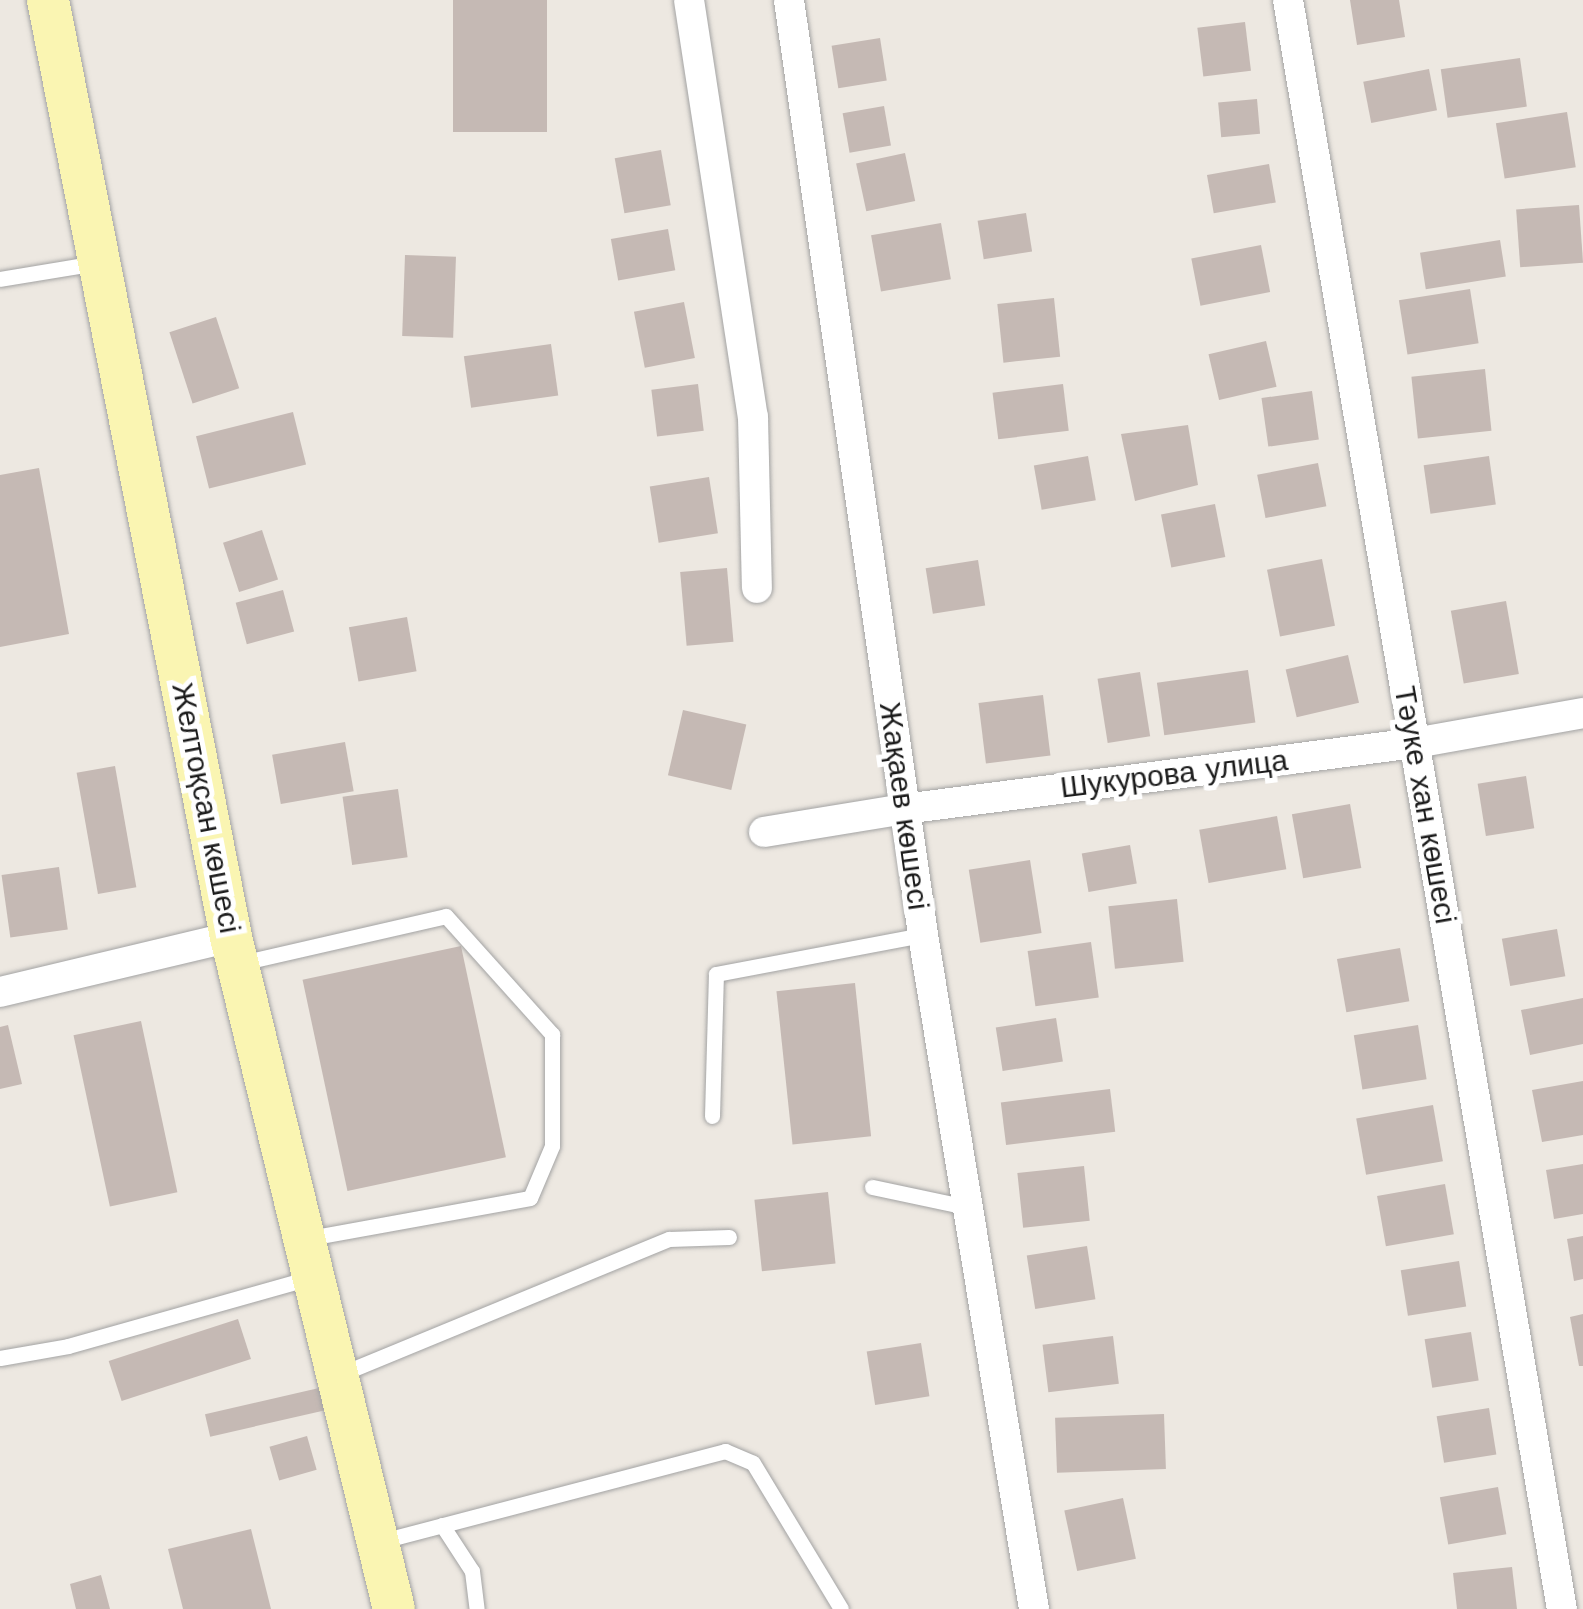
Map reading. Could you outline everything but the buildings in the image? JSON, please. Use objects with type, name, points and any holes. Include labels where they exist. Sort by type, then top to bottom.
[{"type":"street","name":"Желтоқсан көшесі","points":[[48,0],[234,950],[394,1609]]},
{"type":"street","points":[[689,0],[752,417],[757,588]]},
{"type":"street","name":"Жақаев көшесі","points":[[789,0],[923,935],[1034,1609]]},
{"type":"street","name":"Тәуке хан көшесі","points":[[1288,0],[1562,1609]]},
{"type":"street","name":"Шукурова улица","points":[[764,832],[904,809],[1414,743],[1583,713]]},
{"type":"street","points":[[0,992],[234,950]]},
{"type":"lane","points":[[0,279],[101,263]]},
{"type":"lane","points":[[0,1358],[68,1346],[309,1258],[530,1198],[552,1146],[552,1034],[446,916],[234,950]]},
{"type":"lane","points":[[712,1116],[716,974],[923,935]]},
{"type":"lane","points":[[872,1187],[968,1207]]},
{"type":"lane","points":[[337,1375],[669,1239],[729,1237]]},
{"type":"lane","points":[[378,1542],[725,1450],[753,1463],[841,1609]]},
{"type":"lane","points":[[442,1525],[472,1571],[476,1609]]}]
